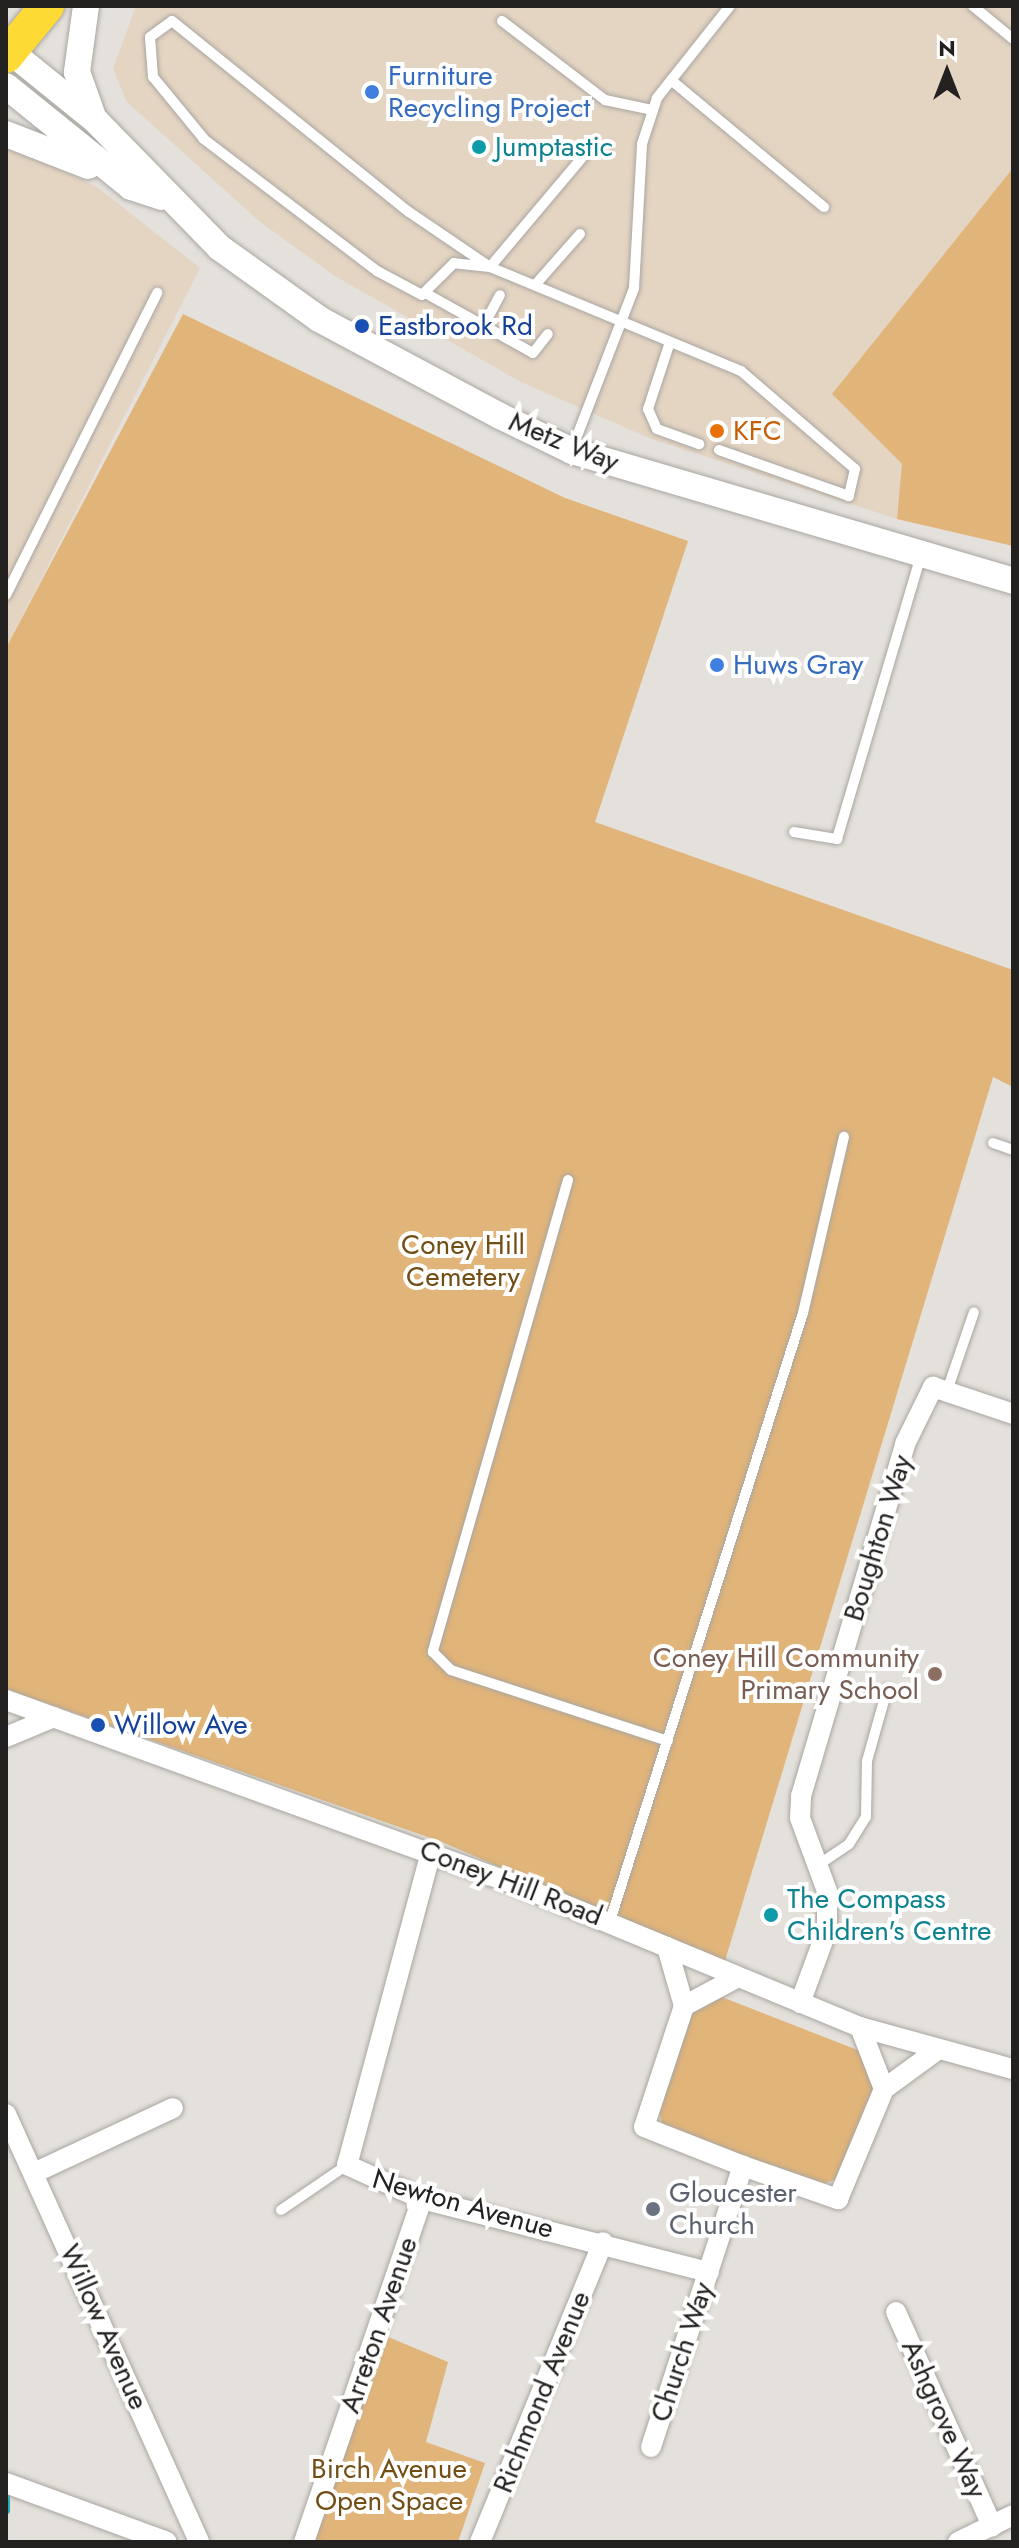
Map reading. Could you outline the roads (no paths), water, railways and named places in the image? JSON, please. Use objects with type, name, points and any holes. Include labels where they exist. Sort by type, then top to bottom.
[{"type":"highway","points":[[8,51],[47,6]]},
{"type":"street","points":[[86,6],[77,72],[96,121]]},
{"type":"street","name":"Metz Way","points":[[8,51],[96,121],[164,198],[319,319],[572,451],[1013,581]]},
{"type":"street","name":"Metz Way","points":[[6,86],[131,187],[164,198]]},
{"type":"street","points":[[6,134],[131,187]]},
{"type":"street","name":"Boughton Way","points":[[800,2003],[827,1930],[818,1865],[800,1818],[801,1796],[905,1444],[933,1387],[947,1391]]},
{"type":"street","points":[[947,1391],[1013,1414]]},
{"type":"street","name":"Coney Hill Road","points":[[6,1700],[431,1852],[610,1921],[860,2027],[936,2051],[1013,2069]]},
{"type":"street","points":[[6,1737],[54,1717]]},
{"type":"street","name":"Newton Avenue","points":[[431,1852],[347,2165],[422,2199],[603,2242],[709,2272]]},
{"type":"street","points":[[667,1947],[684,2006],[644,2127],[743,2166],[838,2199],[884,2089],[936,2051]]},
{"type":"street","points":[[684,2006],[738,1977]]},
{"type":"street","points":[[860,2027],[884,2089]]},
{"type":"street","points":[[36,2172],[173,2108]]},
{"type":"street","name":"Willow Avenue","points":[[6,2114],[36,2172],[199,2542]]},
{"type":"street","name":"Church Way","points":[[651,2447],[743,2166]]},
{"type":"street","name":"Arreton Avenue","points":[[304,2542],[422,2199]]},
{"type":"street","name":"Richmond Avenue","points":[[480,2542],[603,2242]]},
{"type":"street","name":"Ashgrove Way","points":[[896,2312],[992,2526]]},
{"type":"street","points":[[6,2483],[167,2542]]},
{"type":"street","points":[[958,2542],[1013,2515]]},
{"type":"lane","points":[[572,451],[622,321],[640,254],[637,186],[653,110],[671,80],[730,6]]},
{"type":"lane","points":[[973,6],[1013,39]]},
{"type":"lane","points":[[548,334],[533,353],[427,294],[377,271],[204,139],[153,77],[150,37],[163,21],[172,21],[409,212],[490,267],[741,371],[855,469],[849,496],[719,450]]},
{"type":"lane","points":[[502,21],[605,100],[653,110]]},
{"type":"lane","points":[[671,80],[824,207]]},
{"type":"lane","points":[[490,267],[586,153]]},
{"type":"lane","points":[[535,285],[580,234]]},
{"type":"lane","points":[[427,294],[454,263],[490,267]]},
{"type":"lane","points":[[6,595],[157,293]]},
{"type":"lane","points":[[483,327],[500,295]]},
{"type":"lane","points":[[670,342],[648,409],[657,429],[699,444]]},
{"type":"lane","points":[[794,832],[837,839],[921,554]]},
{"type":"lane","points":[[610,1921],[803,1313],[844,1137]]},
{"type":"lane","points":[[993,1143],[1013,1150]]},
{"type":"lane","points":[[568,1180],[433,1652],[451,1670],[668,1741]]},
{"type":"lane","points":[[947,1391],[974,1312]]},
{"type":"lane","points":[[818,1865],[849,1844],[866,1817],[867,1761],[887,1690]]},
{"type":"lane","points":[[281,2210],[347,2165]]},
{"type":"waterway","points":[[6,2494],[6,2510]]},
{"type":"place","name":"Furniture Recycling Project","points":[[372,92]]},
{"type":"place","name":"Jumptastic","points":[[479,147]]},
{"type":"place","name":"Eastbrook Rd","points":[[362,326]]},
{"type":"place","name":"KFC","points":[[717,431]]},
{"type":"place","name":"Huws Gray","points":[[717,665]]},
{"type":"place","name":"Coney Hill Community Primary School","points":[[935,1674]]},
{"type":"place","name":"Willow Ave","points":[[98,1725]]},
{"type":"place","name":"The Compass Children's Centre","points":[[771,1915]]},
{"type":"place","name":"Gloucester Church","points":[[653,2209]]},
{"type":"park label","name":"Coney Hill Cemetery","points":[[463,1261]]},
{"type":"park label","name":"Birch Avenue Open Space","points":[[389,2485]]}]
